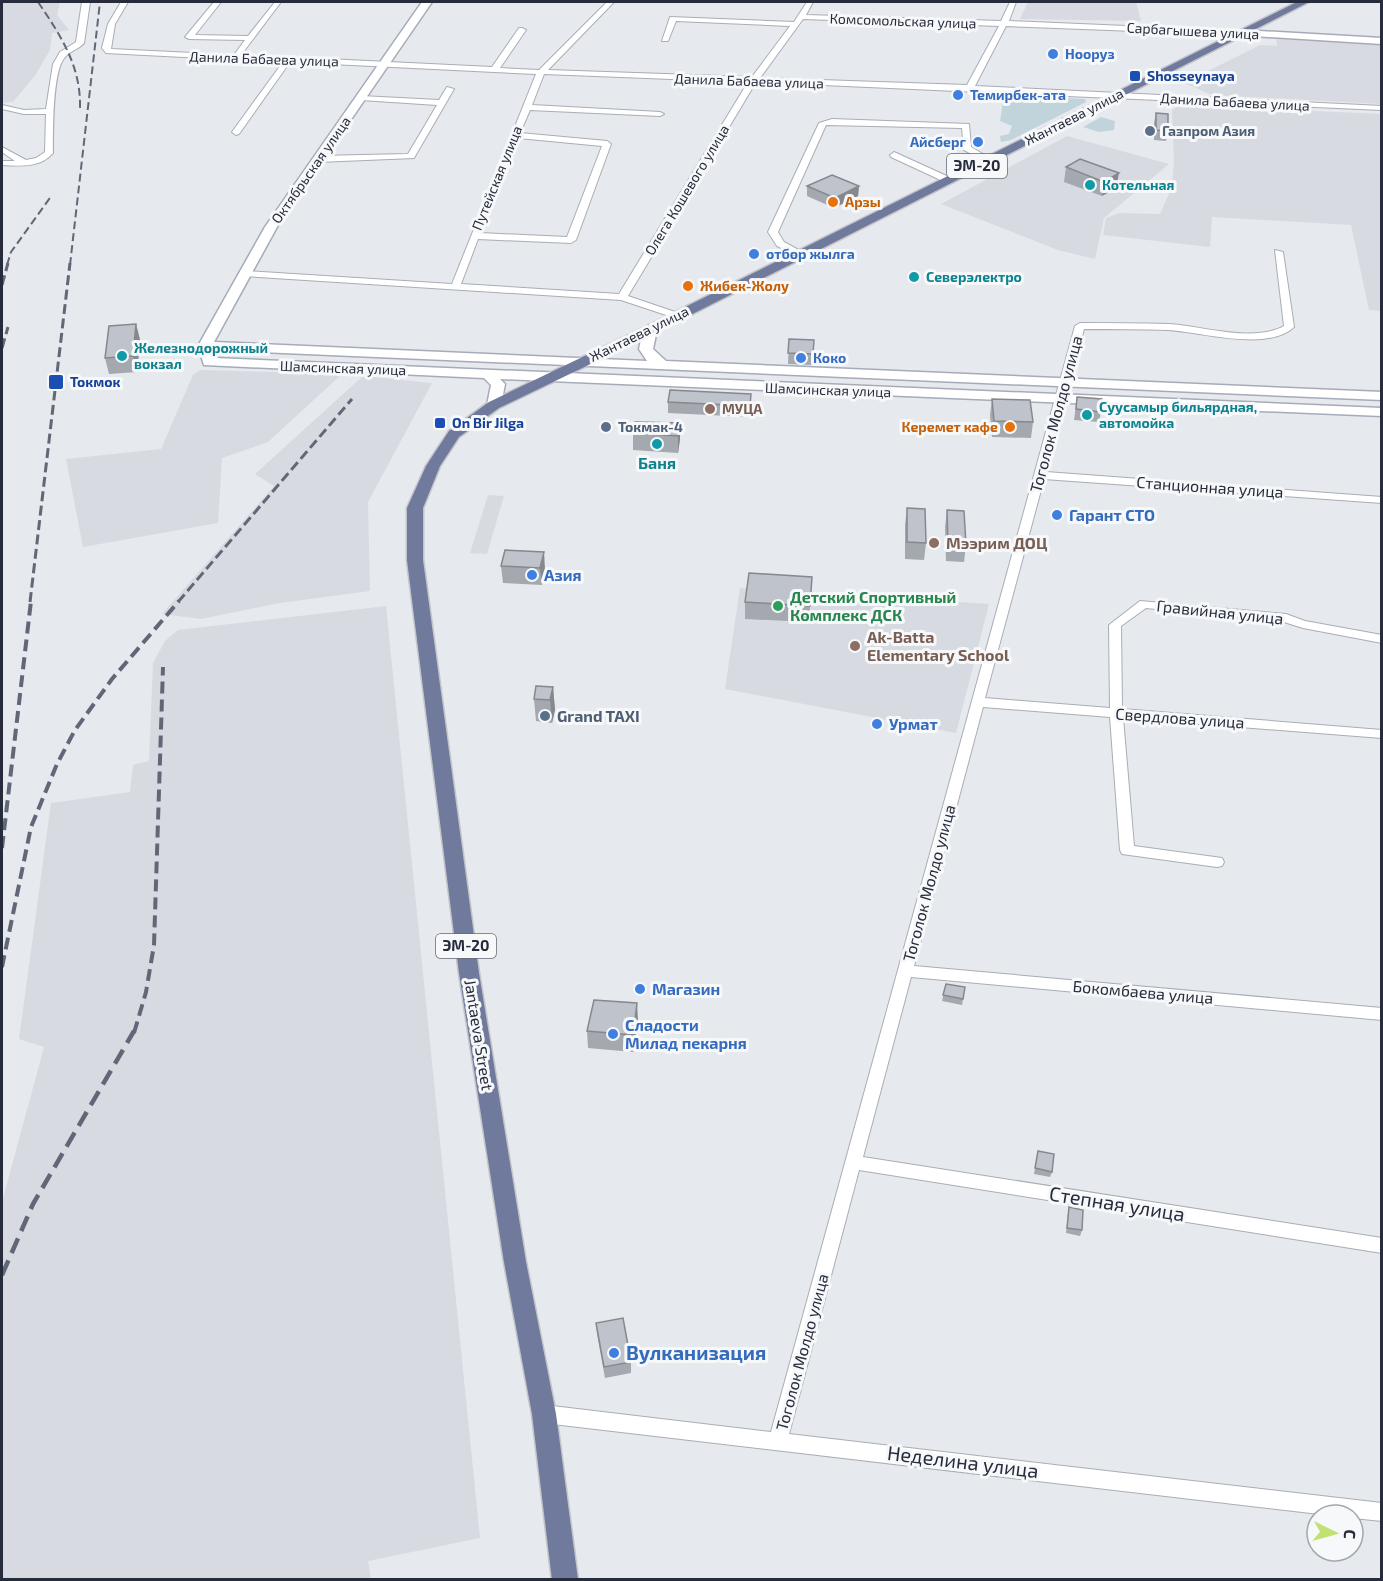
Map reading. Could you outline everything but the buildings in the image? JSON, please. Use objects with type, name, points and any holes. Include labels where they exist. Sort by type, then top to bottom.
[{"type":"main road","name":"Жантаева улица","points":[[553,376],[650,330],[1304,2]]},
{"type":"main road","name":"Jantaeva Street","points":[[553,376],[494,405],[454,435],[433,466],[415,508],[415,560],[470,973],[515,1262],[544,1414],[565,1580]]},
{"type":"street","points":[[2,163],[43,160],[49,153],[51,96],[57,64],[62,55],[80,43],[86,2]]},
{"type":"street","name":"Данила Бабаева улица","points":[[124,2],[118,9],[108,31],[106,48],[117,53],[753,82],[970,88],[1382,108]]},
{"type":"street","points":[[217,2],[189,37],[251,38]]},
{"type":"street","points":[[236,57],[278,2]]},
{"type":"street","name":"Октябрьская улица","points":[[205,346],[271,227],[427,2]]},
{"type":"street","points":[[541,72],[611,2]]},
{"type":"street","name":"Олега Кошевого улица","points":[[622,297],[753,82],[799,21],[810,2]]},
{"type":"street","points":[[970,88],[1013,2]]},
{"type":"street","name":"Комсомольская улица","points":[[665,39],[673,19],[1004,23]]},
{"type":"street","name":"Сарбагышева улица","points":[[1004,23],[1382,41]]},
{"type":"street","points":[[495,69],[522,30]]},
{"type":"street","points":[[236,132],[288,60]]},
{"type":"street","name":"Путейская улица","points":[[456,286],[541,72]]},
{"type":"street","points":[[318,159],[411,156],[450,89]]},
{"type":"street","points":[[361,98],[442,103]]},
{"type":"street","points":[[526,107],[660,114]]},
{"type":"street","points":[[4,111],[51,111]]},
{"type":"street","points":[[801,254],[784,247],[776,240],[773,232],[823,123],[832,121],[966,126],[967,148],[989,160]]},
{"type":"street","points":[[474,236],[571,240],[607,144],[515,135]]},
{"type":"street","points":[[2,149],[25,163]]},
{"type":"street","points":[[894,155],[948,180]]},
{"type":"street","name":"Тоголок Молдо улица","points":[[778,1440],[1080,326],[1170,327],[1258,335],[1284,332],[1289,327],[1278,252]]},
{"type":"street","points":[[246,274],[622,297],[678,316]]},
{"type":"street","points":[[650,330],[645,349],[662,365]]},
{"type":"street","name":"Шамсинская улица","points":[[1382,396],[205,346],[209,362],[1382,412]]},
{"type":"street","points":[[487,373],[498,384],[494,405]]},
{"type":"street","name":"Станционная улица","points":[[1039,475],[1382,500]]},
{"type":"street","name":"Гравийная улица","points":[[1116,713],[1115,625],[1144,604],[1286,618],[1303,624],[1382,639]]},
{"type":"street","name":"Свердлова улица","points":[[978,702],[1382,734]]},
{"type":"street","points":[[1116,713],[1127,850],[1217,862]]},
{"type":"street","name":"Бокомбаева улица","points":[[905,971],[1382,1014]]},
{"type":"street","name":"Степная улица","points":[[853,1162],[1382,1246]]},
{"type":"street","name":"Неделина улица","points":[[544,1414],[1382,1512]]},
{"type":"shaded area","points":[[2,2],[60,2],[57,15],[69,30],[52,33],[50,50],[36,74],[13,102],[2,103]]},
{"type":"shaded area","points":[[1028,2],[1136,2],[1141,21],[1020,19]]},
{"type":"shaded area","points":[[1276,39],[1381,44],[1381,104],[1212,95],[1184,83],[1260,45],[1277,46]]},
{"type":"shaded area","points":[[1004,95],[1085,99],[1086,102],[1011,140],[1001,142],[1000,136],[1009,134],[1012,126],[1000,121]]},
{"type":"shaded area","points":[[1180,105],[1381,114],[1381,311],[1369,310],[1351,225],[1212,217],[1210,247],[1103,235],[1106,218],[1119,213],[1160,214],[1172,187],[1174,160],[1172,110]]},
{"type":"shaded area","points":[[1101,117],[1115,121],[1114,130],[1099,132],[1083,127]]},
{"type":"shaded area","name":"Котельная","points":[[1067,136],[1169,164],[1104,218],[1095,259],[1058,250],[941,204]]},
{"type":"shaded area","points":[[200,370],[342,374],[268,442],[222,458],[218,523],[83,547],[66,459],[161,449],[193,375]]},
{"type":"shaded area","points":[[363,376],[432,383],[368,502],[370,591],[280,603],[201,619],[162,614],[274,486],[255,474]]},
{"type":"shaded area","points":[[488,495],[504,496],[487,554],[470,553]]},
{"type":"shaded area","name":"Ak-Batta Elementary School","points":[[740,588],[989,604],[956,733],[725,689]]},
{"type":"shaded area","points":[[386,606],[480,1538],[368,1561],[371,1579],[2,1579],[2,1202],[44,1047],[19,1039],[51,803],[130,792],[133,765],[149,761],[153,663],[165,641],[178,630]]},
{"type":"railway","points":[[38,2],[68,52],[77,78],[80,108]]},
{"type":"railway","points":[[70,265],[100,2]]},
{"type":"railway","points":[[7,265],[11,252],[52,195]]},
{"type":"railway","points":[[2,285],[8,263]]},
{"type":"railway","points":[[30,602],[70,263]]},
{"type":"railway","points":[[2,348],[8,327]]},
{"type":"railway","points":[[178,602],[352,399]]},
{"type":"railway","points":[[2,848],[31,601]]},
{"type":"railway","points":[[2,967],[31,827],[57,764],[75,730],[112,679],[179,601]]},
{"type":"railway","points":[[134,1033],[146,992],[154,945],[163,667]]},
{"type":"railway","points":[[2,1275],[33,1204],[134,1031]]},
{"type":"place","name":"Нооруз","points":[[1053,54]]},
{"type":"place","name":"Shosseynaya","points":[[1135,76]]},
{"type":"place","name":"Темирбек-ата","points":[[958,95]]},
{"type":"place","name":"Газпром Азия","points":[[1150,131]]},
{"type":"place","name":"Айсберг","points":[[978,142]]},
{"type":"place","name":"Котельная","points":[[1090,185]]},
{"type":"place","name":"Арзы","points":[[833,202]]},
{"type":"place","name":"отбор жылга","points":[[754,254]]},
{"type":"place","name":"Северэлектро","points":[[914,277]]},
{"type":"place","name":"Жибек-Жолу","points":[[688,286]]},
{"type":"place","name":"Железнодорожный вокзал","points":[[122,356]]},
{"type":"place","name":"Коко","points":[[801,358]]},
{"type":"place","name":"Токмок","points":[[56,382]]},
{"type":"place","name":"МУЦА","points":[[710,409]]},
{"type":"place","name":"Суусамыр бильярдная, автомойка","points":[[1087,415]]},
{"type":"place","name":"On Bir Jilga","points":[[440,423]]},
{"type":"place","name":"Токмак-4","points":[[606,427]]},
{"type":"place","name":"Керемет кафе","points":[[1010,427]]},
{"type":"place","name":"Баня","points":[[657,444]]},
{"type":"place","name":"Гарант СТО","points":[[1057,515]]},
{"type":"place","name":"Мээрим ДОЦ","points":[[934,543]]},
{"type":"place","name":"Азия","points":[[532,575]]},
{"type":"place","name":"Детский Спортивный Комплекс ДСК","points":[[778,606]]},
{"type":"place","name":"Ak-Batta Elementary School","points":[[855,646]]},
{"type":"place","name":"Grand TAXI","points":[[545,716]]},
{"type":"place","name":"Урмат","points":[[877,724]]},
{"type":"place","name":"Магазин","points":[[640,989]]},
{"type":"place","name":"Сладости Милад пекарня","points":[[613,1034]]},
{"type":"place","name":"Вулканизация","points":[[614,1353]]}]
